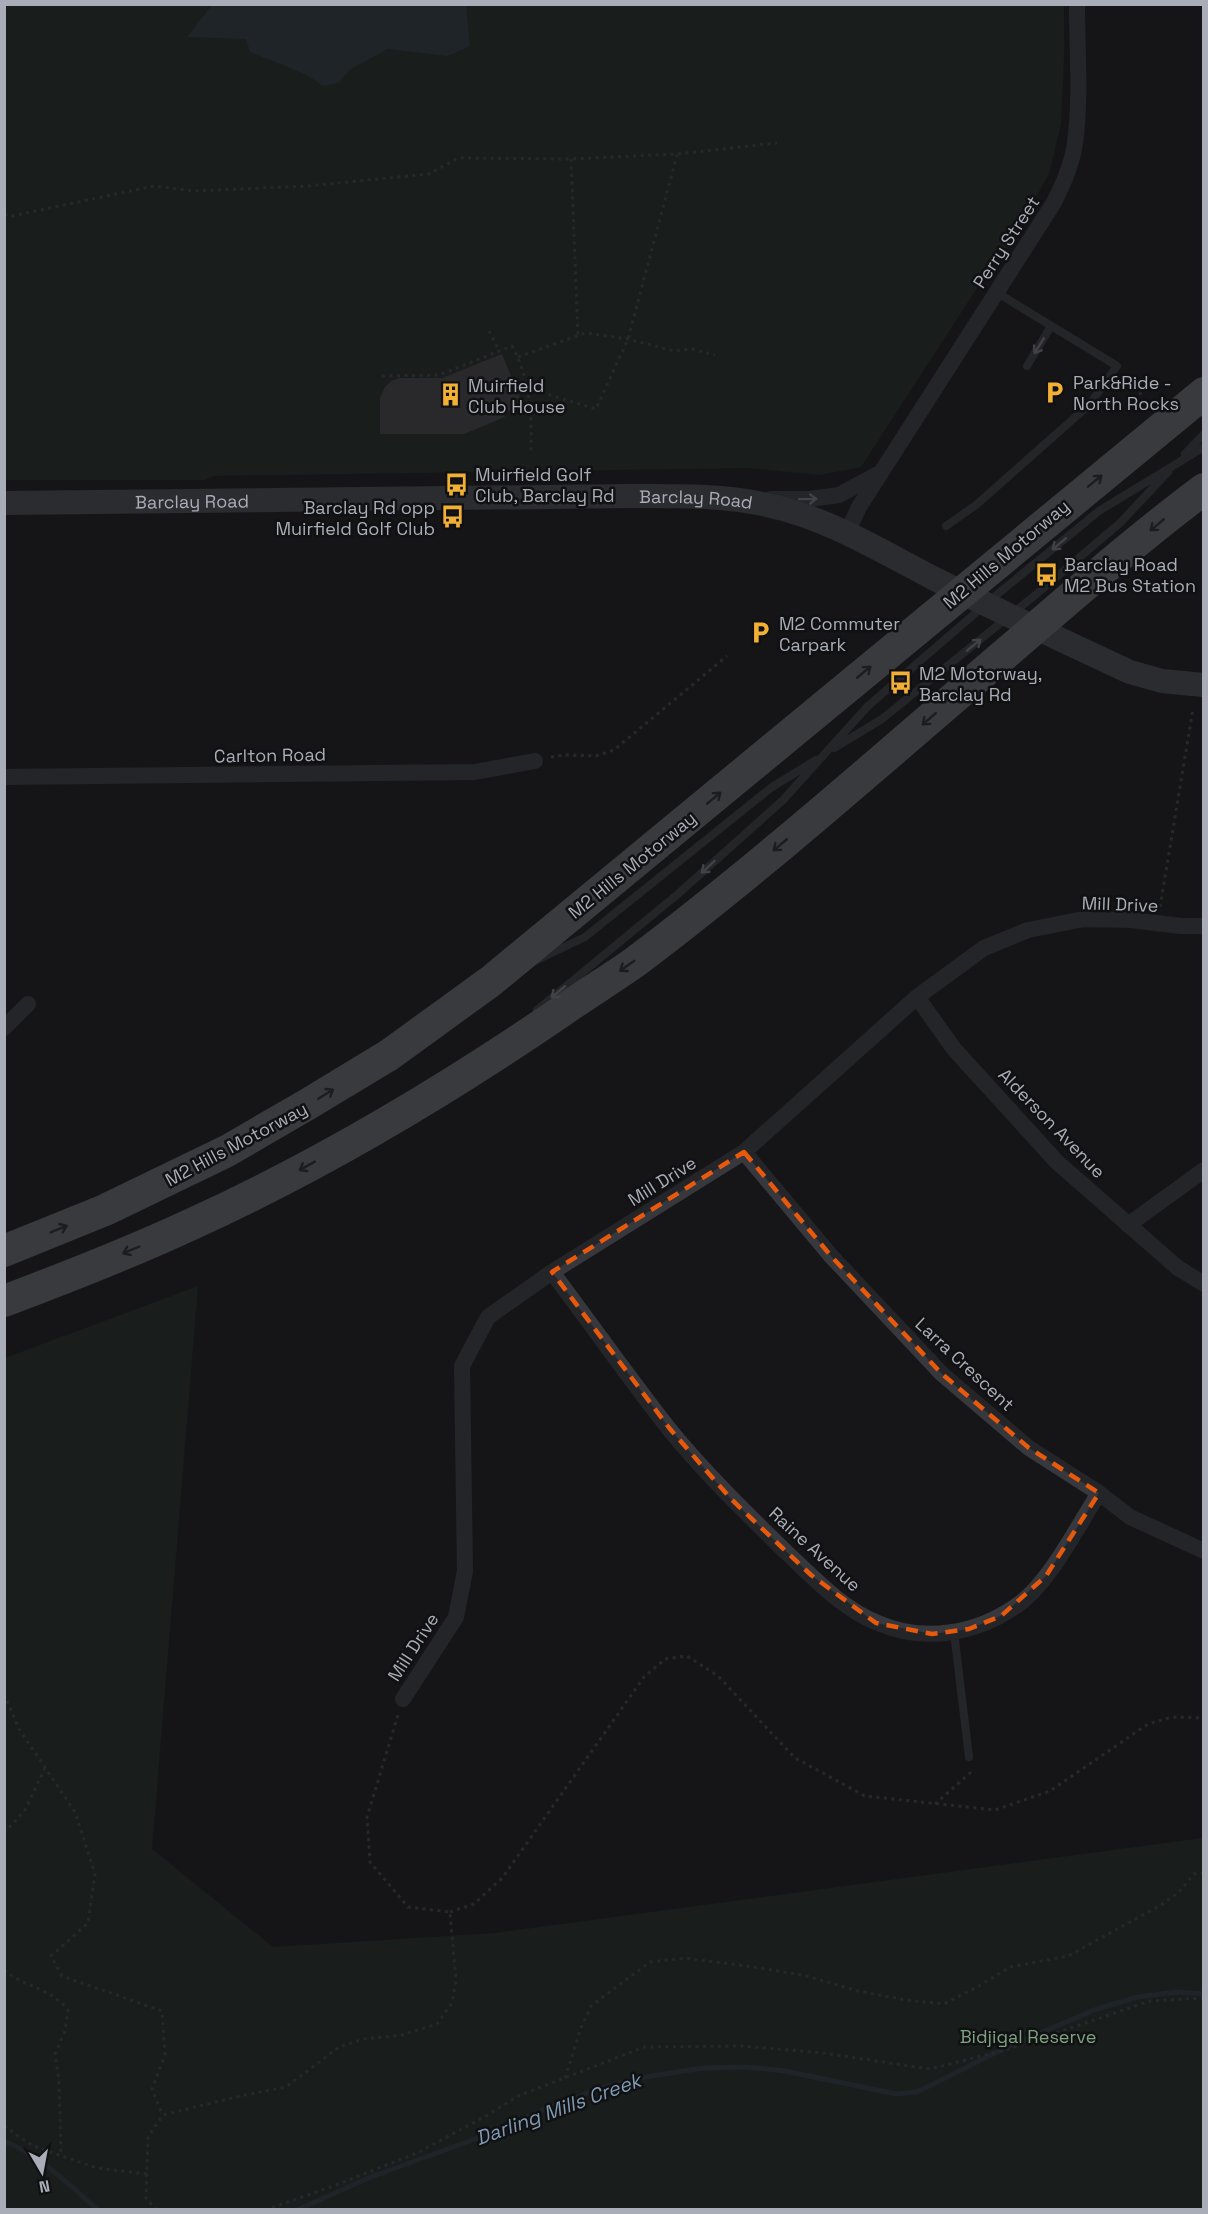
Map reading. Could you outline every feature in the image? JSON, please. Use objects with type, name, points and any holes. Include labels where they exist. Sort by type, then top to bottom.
[{"type":"highway","name":"M2 Hills Motorway","points":[[4,1251],[105,1210],[227,1151],[389,1054],[491,981],[1203,393]]},
{"type":"highway","points":[[4,1301],[77,1274],[194,1224],[289,1177],[431,1096],[510,1047],[633,963],[796,831],[1084,586],[1203,489]]},
{"type":"main road","name":"Barclay Road","points":[[4,503],[632,496],[728,498],[795,512],[847,533],[933,578],[1130,672],[1162,681],[1203,685]]},
{"type":"street","name":"Perry Street","points":[[847,533],[859,507],[1053,204],[1070,165],[1077,114],[1077,4]]},
{"type":"street","name":"Perry Street","points":[[728,498],[825,498],[851,490],[881,472]]},
{"type":"street","name":"Carlton Road","points":[[4,777],[475,772],[535,761]]},
{"type":"street","name":"Mill Drive","points":[[403,1698],[456,1617],[465,1571],[462,1366],[488,1317],[552,1272],[744,1152],[917,997],[984,948],[1028,930],[1084,919],[1203,926]]},
{"type":"street","name":"Alderson Avenue","points":[[917,997],[954,1049],[1049,1153],[1178,1268],[1203,1284]]},
{"type":"street","points":[[4,1028],[28,1004]]},
{"type":"street","name":"Larra Crescent","points":[[744,1152],[831,1256],[942,1374],[1029,1448],[1099,1493],[1130,1517],[1203,1551]]},
{"type":"street","points":[[1128,1225],[1203,1170]]},
{"type":"street","name":"Raine Avenue","points":[[552,1272],[670,1429],[731,1499],[811,1575],[845,1604],[876,1623],[912,1633],[932,1634],[978,1626],[1001,1616],[1033,1592],[1046,1576],[1099,1493]]},
{"type":"lane","points":[[946,526],[976,505],[1089,405],[1117,366],[996,292]]},
{"type":"lane","points":[[1027,366],[1051,326]]},
{"type":"lane","points":[[533,962],[585,937],[772,787],[882,719],[1120,523],[1203,434]]},
{"type":"lane","points":[[532,1014],[704,870],[783,800],[868,706],[1017,578],[1099,511],[1203,447]]},
{"type":"lane","points":[[491,981],[522,967]]},
{"type":"lane","points":[[431,1096],[495,1044]]},
{"type":"lane","points":[[954,1632],[969,1757]]},
{"type":"path","points":[[4,215],[12,216],[154,186],[194,191],[308,186],[429,174],[458,158],[571,159],[677,154],[777,143]]},
{"type":"path","points":[[527,388],[596,410],[628,339],[677,154]]},
{"type":"path","points":[[571,159],[578,336]]},
{"type":"path","points":[[489,331],[499,351]]},
{"type":"path","points":[[518,357],[585,333],[628,339],[674,351],[692,349],[715,354]]},
{"type":"path","points":[[382,375],[439,375],[512,346],[518,357],[527,388],[532,420],[531,451]]},
{"type":"path","points":[[1089,405],[1105,412],[1113,411],[1155,384]]},
{"type":"path","points":[[535,761],[564,755],[596,756],[615,750],[727,656]]},
{"type":"path","points":[[1158,924],[1194,709]]},
{"type":"path","points":[[403,1698],[367,1816],[370,1862],[408,1907],[450,1912],[474,1904],[503,1876],[644,1677],[665,1659],[687,1656],[718,1676],[795,1758],[865,1796],[934,1804],[995,1810],[1050,1791],[1149,1724],[1172,1717],[1203,1718]]},
{"type":"path","points":[[4,1694],[18,1729],[75,1812],[95,1874],[88,1923],[51,1956],[62,1976],[162,2011],[165,2055],[152,2089],[163,2115]]},
{"type":"path","points":[[934,1804],[970,1773],[969,1757]]},
{"type":"path","points":[[4,1833],[25,1810],[45,1768]]},
{"type":"path","points":[[565,2078],[581,2028],[591,2006],[650,1962],[685,1958],[754,1967],[807,1976],[858,1991],[944,2004],[1010,1967],[1068,1956],[1161,1905],[1179,1892],[1194,1874],[1203,1873]]},
{"type":"path","points":[[157,2210],[146,2199],[148,2137],[163,2115],[286,2087],[339,2048],[363,2039],[402,2035],[437,2024],[452,2003],[456,1981],[450,1912]]},
{"type":"path","points":[[4,1970],[15,1978],[58,1998],[69,2010],[65,2031],[56,2054],[61,2155]]},
{"type":"path","points":[[265,2210],[336,2186],[417,2153],[518,2096],[644,2047],[743,2046],[823,2053],[930,2069],[1009,2049],[1150,2001],[1203,1998]]},
{"type":"path","points":[[4,2126],[33,2146],[97,2168],[147,2174]]},
{"type":"highlighted area","points":[[744,1152],[831,1256],[942,1374],[1029,1448],[1099,1493],[1046,1576],[1001,1616],[969,1629],[932,1634],[876,1623],[811,1575],[731,1499],[670,1429],[552,1272]]},
{"type":"green space","points":[[5,5],[1064,5],[1061,124],[1049,174],[1000,260],[992,266],[979,285],[861,467],[820,475],[750,468],[214,476],[205,480],[5,480]]},
{"type":"green space","name":"Bidjigal Reserve","points":[[198,1286],[152,1849],[273,1947],[495,1933],[1203,1838],[1203,2209],[5,2209],[5,1358]]},
{"type":"shaded area","points":[[212,5],[466,5],[470,46],[448,56],[388,49],[349,70],[339,83],[323,86],[307,75],[250,52],[246,39],[187,37]]},
{"type":"building","name":"Muirfield Club House","points":[[502,354],[523,405],[503,413],[505,417],[464,434],[380,434],[380,398],[391,381],[399,378],[442,378]]},
{"type":"waterway","name":"Darling Mills Creek","points":[[297,2210],[371,2177],[486,2135],[553,2106],[601,2088],[639,2078],[703,2068],[747,2067],[785,2071],[896,2094],[917,2092],[1005,2048],[1097,2009],[1138,1997],[1176,1992],[1204,1994]]},
{"type":"waterway","name":"Darling Mills Creek","points":[[4,2141],[42,2162],[98,2210]]},
{"type":"place","name":"Park&Ride - North Rocks","points":[[1055,392]]},
{"type":"place","name":"Muirfield Club House","points":[[450,395]]},
{"type":"place","name":"Muirfield Golf Club, Barclay Rd","points":[[457,484]]},
{"type":"place","name":"Barclay Rd opp Muirfield Golf Club","points":[[453,517]]},
{"type":"place","name":"Barclay Road M2 Bus Station","points":[[1046,574]]},
{"type":"place","name":"M2 Commuter Carpark","points":[[761,633]]},
{"type":"place","name":"M2 Motorway, Barclay Rd","points":[[901,683]]}]
